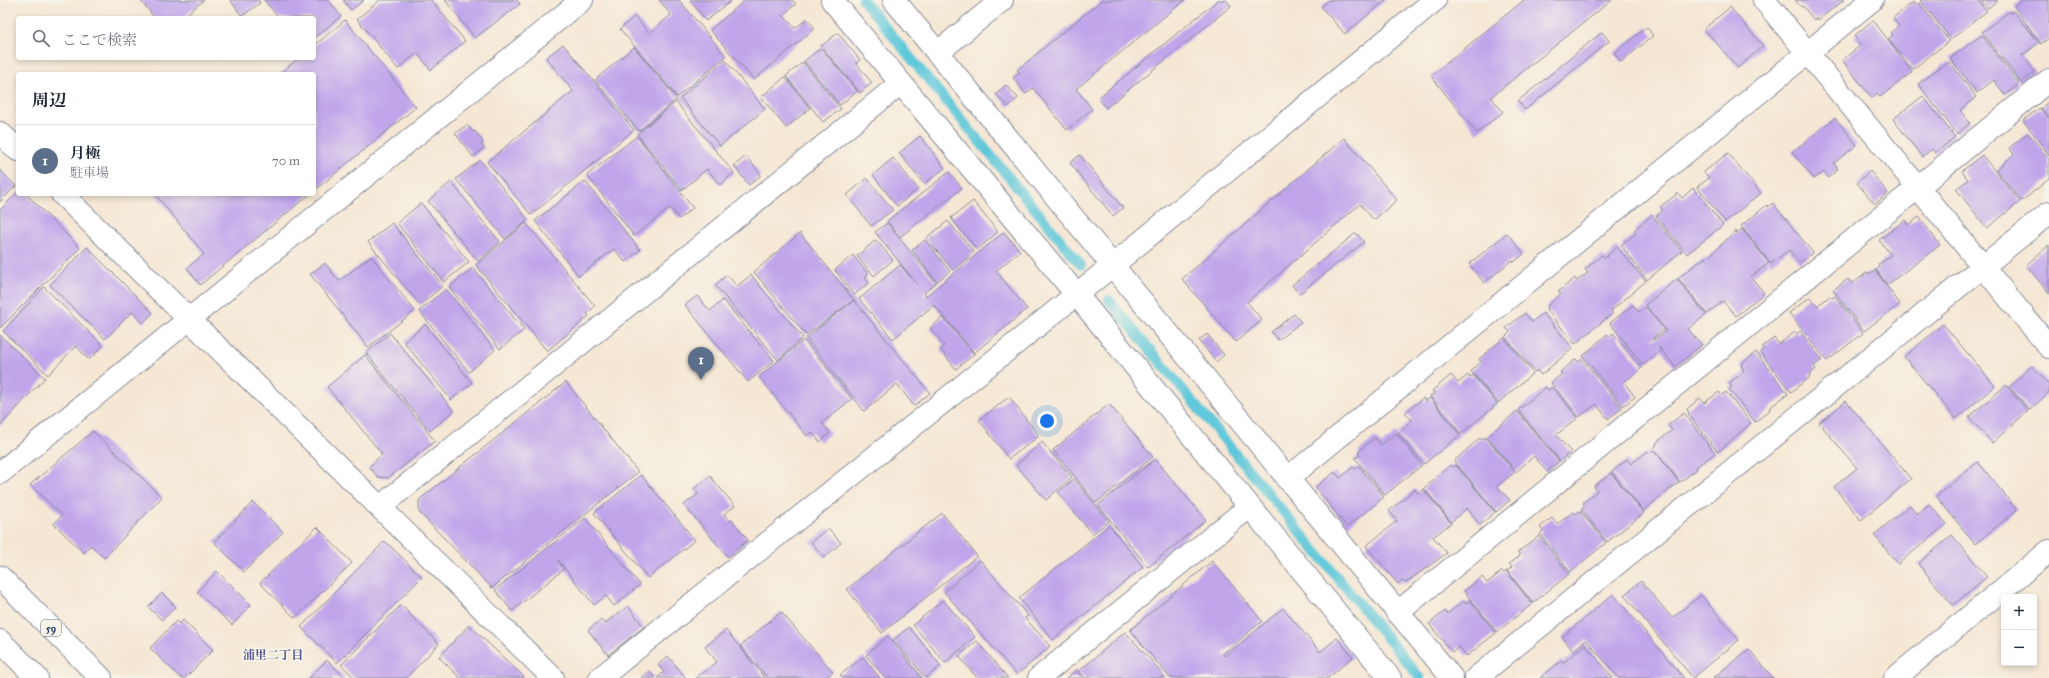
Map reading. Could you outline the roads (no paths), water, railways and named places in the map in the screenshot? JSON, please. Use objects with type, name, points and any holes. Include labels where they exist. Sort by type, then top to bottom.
[{"type":"street","points":[[0,473],[582,0]]},
{"type":"street","points":[[832,0],[1076,294],[1390,678]]},
{"type":"street","points":[[894,0],[1452,678]]},
{"type":"street","points":[[937,53],[1002,0]]},
{"type":"street","points":[[600,678],[1112,265],[1435,0]]},
{"type":"street","points":[[1764,0],[2049,347]]},
{"type":"street","points":[[1287,479],[1872,0]]},
{"type":"street","points":[[1397,613],[2049,80]]},
{"type":"street","points":[[380,507],[900,83]]},
{"type":"street","points":[[0,133],[16,148]]},
{"type":"street","points":[[64,196],[188,320],[553,678]]},
{"type":"street","points":[[1476,678],[2049,213]]},
{"type":"street","points":[[1040,678],[1249,507]]},
{"type":"street","points":[[1895,678],[2049,552]]},
{"type":"street","name":"59","points":[[0,577],[102,678]]},
{"type":"street","points":[[0,641],[38,678]]},
{"type":"waterway","points":[[863,0],[1081,265]]},
{"type":"waterway","points":[[1109,300],[1420,678]]},
{"type":"place","name":"月極","points":[[701,380]]},
{"type":"district","name":"浦里二丁目","points":[[273,655]]}]
